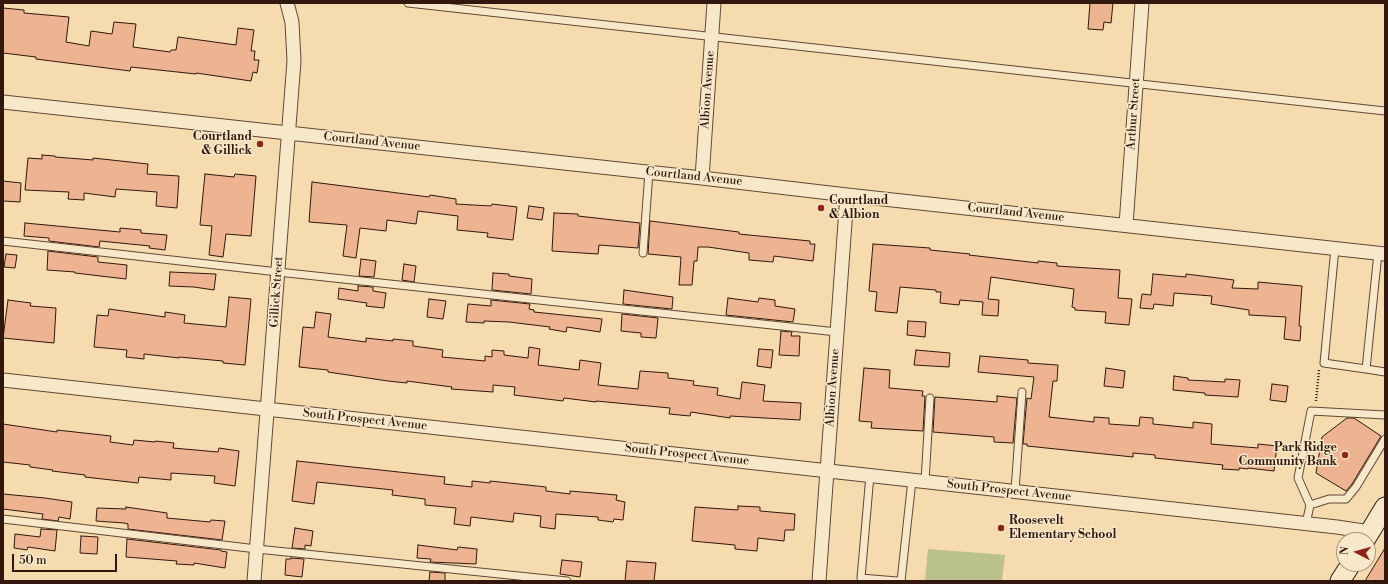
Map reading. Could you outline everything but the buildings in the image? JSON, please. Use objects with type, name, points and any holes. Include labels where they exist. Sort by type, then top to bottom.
[{"type":"street","name":"Gillick Street","points":[[254,581],[294,61],[292,22],[287,3]]},
{"type":"street","name":"Albion Avenue","points":[[702,178],[714,3]]},
{"type":"street","name":"Arthur Street","points":[[1126,225],[1142,3]]},
{"type":"street","name":"Courtland Avenue","points":[[3,102],[1382,254]]},
{"type":"street","name":"Albion Avenue","points":[[819,581],[847,195]]},
{"type":"street","name":"South Prospect Avenue","points":[[3,380],[1015,491],[1306,524],[1347,532]]},
{"type":"street","points":[[1370,532],[1385,507]]},
{"type":"street","points":[[1340,581],[1346,572]]},
{"type":"lane","points":[[408,3],[1385,111]]},
{"type":"lane","points":[[643,253],[649,172]]},
{"type":"lane","points":[[3,241],[837,332]]},
{"type":"lane","points":[[1335,248],[1324,363],[1385,372]]},
{"type":"lane","points":[[1366,369],[1382,254]]},
{"type":"lane","points":[[1015,491],[1022,392]]},
{"type":"lane","points":[[925,481],[930,398]]},
{"type":"lane","points":[[1306,524],[1310,505],[1298,478],[1313,411],[1385,415]]},
{"type":"lane","points":[[1310,505],[1329,499],[1346,500],[1385,439]]},
{"type":"lane","points":[[870,475],[861,578],[897,581]]},
{"type":"lane","points":[[901,581],[912,480]]},
{"type":"lane","points":[[3,519],[257,549],[567,581]]},
{"type":"path","points":[[1313,411],[1319,370],[1324,363]]},
{"type":"green space","points":[[928,549],[1005,555],[1002,581],[925,581]]},
{"type":"place","name":"Courtland & Gillick","points":[[260,144]]},
{"type":"place","name":"Courtland & Albion","points":[[821,208]]},
{"type":"place","name":"Park Ridge Community Bank","points":[[1345,455]]},
{"type":"place","name":"Roosevelt Elementary School","points":[[1001,528]]}]
